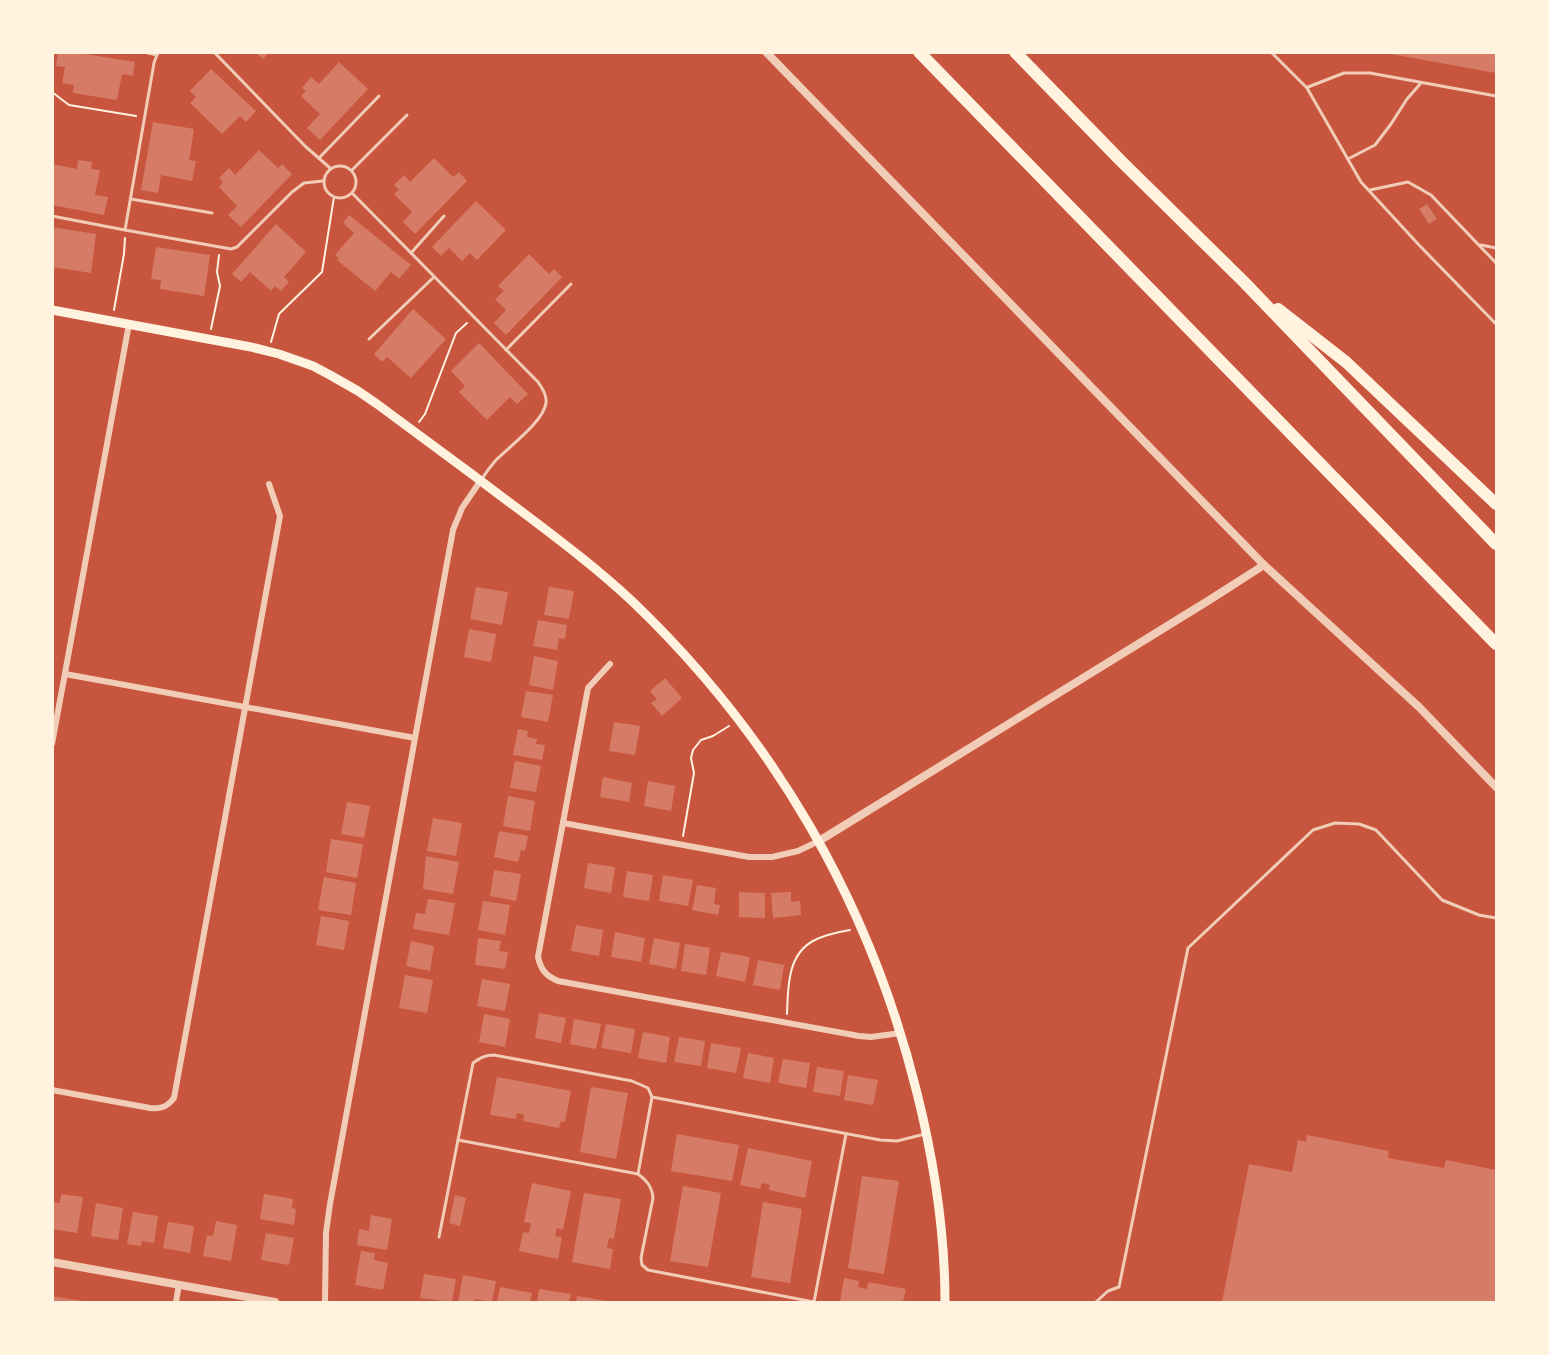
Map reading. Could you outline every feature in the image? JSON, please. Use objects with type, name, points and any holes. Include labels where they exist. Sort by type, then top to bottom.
[{"type":"highway","points":[[919,52],[1497,644]]},
{"type":"highway","points":[[1015,52],[1244,282],[1497,544]]},
{"type":"highway","points":[[1244,282],[1346,362],[1497,504]]},
{"type":"main road","points":[[52,310],[268,351],[299,361],[330,375],[358,391],[588,561],[678,646],[724,700],[758,745],[791,795],[819,841],[851,903],[882,975],[902,1033],[927,1134],[941,1224],[945,1302]]},
{"type":"street","points":[[766,52],[1264,565],[1419,707],[1497,787]]},
{"type":"street","points":[[52,744],[129,324]]},
{"type":"street","points":[[325,1302],[326,1233],[330,1204],[453,530],[462,508],[481,480]]},
{"type":"street","points":[[52,1090],[150,1108],[168,1105],[174,1098],[280,516],[269,484]]},
{"type":"street","points":[[563,824],[749,857],[772,857],[798,851],[819,841],[1264,565]]},
{"type":"street","points":[[610,664],[588,688],[538,957],[544,972],[558,981],[786,1023],[871,1037],[902,1033]]},
{"type":"street","points":[[65,674],[415,738]]},
{"type":"street","points":[[52,1262],[275,1302]]},
{"type":"street","points":[[176,1302],[179,1284]]},
{"type":"lane","points":[[125,230],[158,54],[144,52]]},
{"type":"lane","points":[[214,52],[305,146],[330,168]]},
{"type":"lane","points":[[1271,52],[1307,88],[1361,182],[1497,324]]},
{"type":"lane","points":[[1307,88],[1344,73],[1370,73],[1497,96]]},
{"type":"lane","points":[[1348,159],[1376,146],[1407,99],[1421,83]]},
{"type":"lane","points":[[318,158],[379,96]]},
{"type":"lane","points":[[352,170],[407,115]]},
{"type":"lane","points":[[338,165],[352,170],[356,177],[356,186],[352,194],[340,198],[334,197],[326,190],[323,181],[330,168],[338,165]]},
{"type":"lane","points":[[52,216],[231,249],[237,247],[304,183],[323,181]]},
{"type":"lane","points":[[1369,190],[1408,182],[1431,195],[1497,263]]},
{"type":"lane","points":[[352,194],[545,392],[544,410],[538,419],[494,462],[481,480]]},
{"type":"lane","points":[[130,199],[212,213]]},
{"type":"lane","points":[[411,253],[444,216]]},
{"type":"lane","points":[[1479,244],[1497,248]]},
{"type":"lane","points":[[369,339],[434,277]]},
{"type":"lane","points":[[506,350],[571,284]]},
{"type":"lane","points":[[1096,1302],[1108,1291],[1119,1287],[1188,948],[1313,830],[1335,823],[1359,824],[1376,830],[1442,900],[1479,915],[1497,918]]},
{"type":"lane","points":[[439,1237],[472,1063],[486,1055],[632,1081],[648,1088],[652,1098],[638,1174]]},
{"type":"lane","points":[[652,1098],[880,1140],[897,1141],[927,1134]]},
{"type":"lane","points":[[458,1140],[638,1174],[646,1180],[652,1190],[653,1198],[641,1258],[642,1265],[648,1270],[814,1302],[846,1134]]},
{"type":"path","points":[[52,92],[69,105],[145,118]]},
{"type":"path","points":[[268,351],[279,314],[322,272],[334,197]]},
{"type":"path","points":[[112,321],[124,254],[125,230]]},
{"type":"path","points":[[209,339],[220,286],[216,272],[218,246]]},
{"type":"path","points":[[413,431],[425,414],[456,333],[474,317]]},
{"type":"path","points":[[682,845],[694,773],[691,758],[693,750],[701,740],[713,736],[739,720]]},
{"type":"path","points":[[786,1023],[789,980],[800,952],[812,942],[827,935],[861,927]]},
{"type":"building","points":[[58,52],[73,52],[135,62],[133,76],[122,74],[117,100],[73,93],[74,85],[62,83],[65,67],[56,66]]},
{"type":"building","points":[[255,52],[269,52],[263,59]]},
{"type":"building","points":[[1391,52],[1496,52],[1496,73],[1391,54]]},
{"type":"building","points":[[339,62],[368,89],[320,140],[307,128],[320,114],[301,96],[306,91],[302,88],[311,77],[319,84]]},
{"type":"building","points":[[211,69],[256,111],[246,122],[240,116],[222,134],[190,103],[196,97],[190,91]]},
{"type":"building","points":[[153,122],[194,129],[189,160],[196,161],[192,181],[161,175],[158,193],[141,190]]},
{"type":"building","points":[[259,150],[278,168],[282,164],[292,174],[241,227],[228,215],[237,206],[219,187],[223,182],[219,178],[229,168],[235,175]]},
{"type":"building","points":[[434,158],[453,177],[459,172],[467,181],[415,234],[403,222],[412,212],[394,194],[399,190],[394,185],[404,175],[410,182]]},
{"type":"building","points":[[78,160],[92,162],[91,169],[100,170],[95,195],[108,197],[104,215],[52,205],[52,164],[77,169]]},
{"type":"building","points":[[476,201],[506,230],[477,260],[470,253],[462,261],[449,248],[441,256],[432,247]]},
{"type":"building","points":[[1427,204],[1437,219],[1429,224],[1419,209]]},
{"type":"building","points":[[349,215],[411,265],[399,279],[391,272],[375,291],[337,260],[339,258],[335,255],[354,233],[343,223]]},
{"type":"building","points":[[276,224],[306,252],[284,277],[289,282],[281,291],[275,286],[271,291],[250,272],[241,282],[232,274]]},
{"type":"building","points":[[52,227],[96,234],[91,273],[52,267]]},
{"type":"building","points":[[156,247],[210,255],[204,296],[160,289],[161,280],[151,279]]},
{"type":"building","points":[[529,254],[549,274],[554,269],[562,277],[506,335],[494,323],[506,310],[495,299],[504,291],[498,286]]},
{"type":"building","points":[[413,309],[446,339],[411,378],[387,357],[382,362],[374,354]]},
{"type":"building","points":[[479,343],[528,394],[517,404],[510,397],[487,420],[459,392],[465,386],[451,371]]},
{"type":"building","points":[[476,587],[508,592],[502,625],[470,619]]},
{"type":"building","points":[[549,587],[574,591],[569,619],[544,615]]},
{"type":"building","points":[[538,620],[567,625],[565,639],[559,638],[557,650],[533,646]]},
{"type":"building","points":[[469,629],[496,634],[491,662],[464,657]]},
{"type":"building","points":[[534,656],[558,661],[553,690],[529,685]]},
{"type":"building","points":[[665,678],[682,698],[662,716],[651,703],[657,699],[650,691]]},
{"type":"building","points":[[526,691],[553,695],[548,722],[521,717]]},
{"type":"building","points":[[614,722],[640,726],[635,755],[609,751]]},
{"type":"building","points":[[518,729],[528,731],[527,737],[537,739],[536,744],[545,745],[542,760],[513,755]]},
{"type":"building","points":[[515,761],[541,766],[536,792],[510,788]]},
{"type":"building","points":[[603,777],[632,783],[629,802],[600,797]]},
{"type":"building","points":[[648,781],[675,786],[671,811],[644,806]]},
{"type":"building","points":[[508,796],[535,801],[530,831],[503,826]]},
{"type":"building","points":[[347,802],[370,806],[364,838],[341,834]]},
{"type":"building","points":[[433,818],[462,823],[456,856],[427,851]]},
{"type":"building","points":[[499,831],[528,836],[525,851],[521,850],[518,862],[494,857]]},
{"type":"building","points":[[331,839],[363,844],[357,878],[326,872]]},
{"type":"building","points":[[426,856],[459,862],[453,894],[423,889]]},
{"type":"building","points":[[588,863],[615,867],[611,893],[584,888]]},
{"type":"building","points":[[494,870],[521,874],[516,901],[490,896]]},
{"type":"building","points":[[627,871],[653,875],[649,901],[623,897]]},
{"type":"building","points":[[663,875],[693,880],[688,906],[659,901]]},
{"type":"building","points":[[324,877],[356,883],[351,915],[318,910]]},
{"type":"building","points":[[697,885],[716,888],[714,904],[720,905],[718,915],[692,910]]},
{"type":"building","points":[[739,892],[765,893],[765,918],[739,917]]},
{"type":"building","points":[[791,892],[791,902],[800,901],[801,915],[773,918],[771,893]]},
{"type":"building","points":[[428,899],[455,903],[449,935],[413,929],[416,913],[425,914]]},
{"type":"building","points":[[483,901],[510,905],[505,935],[478,930]]},
{"type":"building","points":[[321,916],[349,921],[344,950],[316,945]]},
{"type":"building","points":[[576,925],[603,930],[599,956],[571,951]]},
{"type":"building","points":[[615,932],[645,938],[641,962],[611,957]]},
{"type":"building","points":[[478,938],[501,941],[499,951],[508,952],[505,969],[475,965]]},
{"type":"building","points":[[654,938],[680,943],[676,969],[649,964]]},
{"type":"building","points":[[411,941],[434,946],[430,971],[406,966]]},
{"type":"building","points":[[685,944],[710,948],[706,975],[681,971]]},
{"type":"building","points":[[721,952],[750,957],[745,982],[716,976]]},
{"type":"building","points":[[758,960],[784,965],[780,990],[753,985]]},
{"type":"building","points":[[405,975],[433,980],[427,1013],[399,1008]]},
{"type":"building","points":[[482,979],[510,984],[505,1011],[477,1006]]},
{"type":"building","points":[[539,1013],[566,1018],[561,1043],[535,1038]]},
{"type":"building","points":[[484,1014],[510,1019],[505,1047],[479,1042]]},
{"type":"building","points":[[574,1019],[601,1024],[596,1049],[570,1044]]},
{"type":"building","points":[[606,1024],[635,1029],[631,1053],[601,1048]]},
{"type":"building","points":[[643,1032],[670,1037],[666,1063],[638,1058]]},
{"type":"building","points":[[679,1037],[705,1041],[701,1066],[674,1062]]},
{"type":"building","points":[[711,1043],[741,1048],[736,1073],[707,1068]]},
{"type":"building","points":[[748,1053],[774,1058],[770,1083],[743,1078]]},
{"type":"building","points":[[783,1059],[810,1063],[806,1088],[778,1083]]},
{"type":"building","points":[[817,1067],[844,1071],[840,1096],[813,1092]]},
{"type":"building","points":[[848,1075],[878,1080],[873,1105],[844,1100]]},
{"type":"building","points":[[497,1077],[571,1091],[565,1122],[561,1121],[559,1128],[523,1121],[524,1115],[517,1113],[516,1119],[490,1115]]},
{"type":"building","points":[[591,1087],[628,1093],[616,1159],[580,1152]]},
{"type":"building","points":[[677,1134],[739,1145],[732,1181],[671,1171]]},
{"type":"building","points":[[1307,1135],[1389,1151],[1388,1158],[1444,1168],[1446,1160],[1496,1170],[1496,1302],[1222,1302],[1249,1164],[1292,1172],[1298,1140],[1306,1142]]},
{"type":"building","points":[[748,1148],[812,1161],[805,1198],[769,1190],[770,1185],[762,1183],[760,1189],[740,1185]]},
{"type":"building","points":[[862,1176],[899,1181],[884,1274],[848,1268]]},
{"type":"building","points":[[532,1183],[571,1191],[563,1230],[557,1228],[555,1236],[562,1237],[558,1259],[519,1251],[523,1232],[529,1233],[531,1223],[524,1222]]},
{"type":"building","points":[[683,1186],[721,1193],[708,1267],[670,1261]]},
{"type":"building","points":[[584,1193],[621,1199],[614,1239],[609,1238],[607,1248],[613,1249],[610,1269],[572,1262]]},
{"type":"building","points":[[61,1194],[83,1197],[77,1233],[52,1229],[52,1202],[60,1203]]},
{"type":"building","points":[[264,1194],[293,1199],[292,1208],[296,1209],[294,1225],[260,1219]]},
{"type":"building","points":[[455,1195],[466,1198],[460,1226],[449,1223]]},
{"type":"building","points":[[763,1202],[802,1209],[790,1283],[751,1277]]},
{"type":"building","points":[[96,1203],[123,1208],[118,1240],[91,1236]]},
{"type":"building","points":[[133,1212],[158,1216],[154,1243],[142,1241],[141,1246],[127,1244]]},
{"type":"building","points":[[371,1215],[392,1219],[387,1250],[357,1245],[359,1229],[369,1231]]},
{"type":"building","points":[[216,1221],[237,1225],[231,1261],[203,1256],[207,1235],[213,1236]]},
{"type":"building","points":[[168,1222],[194,1226],[190,1253],[163,1248]]},
{"type":"building","points":[[266,1233],[294,1238],[289,1265],[261,1260]]},
{"type":"building","points":[[361,1251],[375,1253],[374,1260],[388,1263],[383,1290],[355,1285]]},
{"type":"building","points":[[424,1274],[456,1279],[452,1302],[420,1298]]},
{"type":"building","points":[[463,1275],[496,1281],[492,1302],[475,1299],[474,1302],[458,1302]]},
{"type":"building","points":[[844,1278],[859,1281],[858,1287],[867,1289],[868,1282],[906,1289],[903,1302],[840,1302]]},
{"type":"building","points":[[500,1287],[532,1293],[530,1302],[497,1302]]},
{"type":"building","points":[[539,1289],[571,1294],[569,1302],[537,1302]]},
{"type":"building","points":[[52,1296],[82,1301],[82,1302],[52,1302]]},
{"type":"building","points":[[577,1296],[607,1301],[607,1302],[576,1302]]}]
